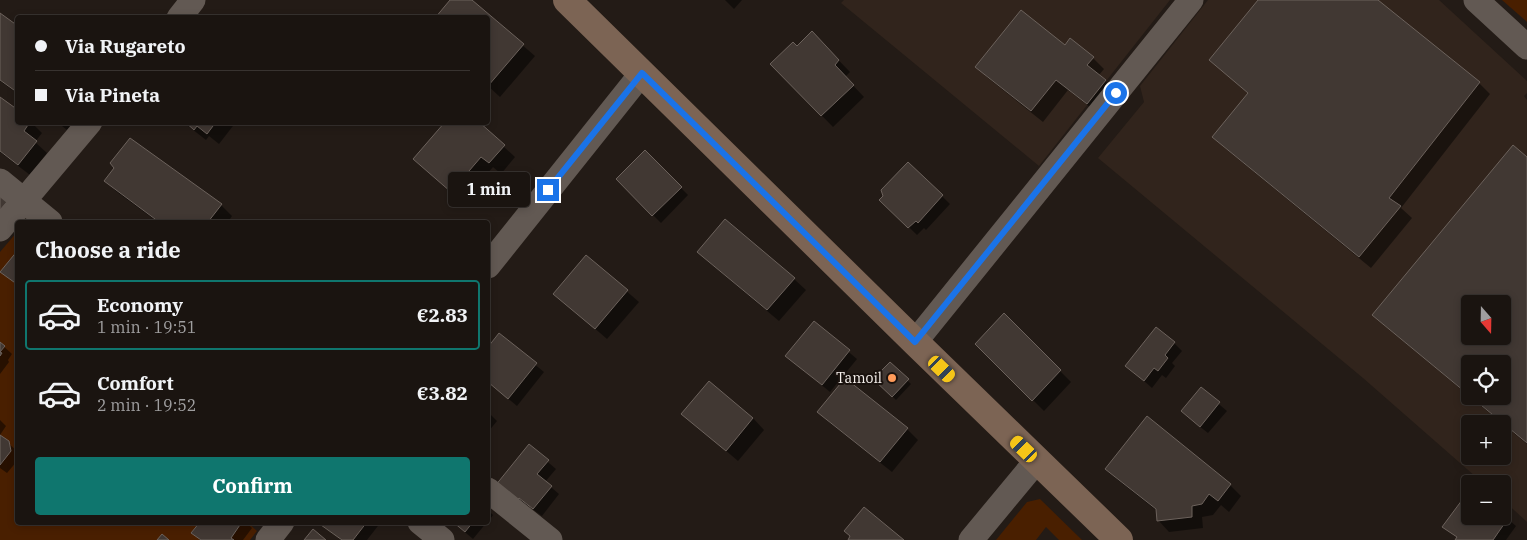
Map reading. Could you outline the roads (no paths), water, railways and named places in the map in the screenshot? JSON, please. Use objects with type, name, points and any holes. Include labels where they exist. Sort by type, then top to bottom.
[{"type":"street","points":[[182,15],[194,0]]},
{"type":"street","points":[[567,0],[1119,540]]},
{"type":"street","points":[[915,342],[1191,0]]},
{"type":"street","points":[[1476,0],[1527,48]]},
{"type":"street","points":[[490,263],[642,73]]},
{"type":"street","points":[[0,229],[87,125]]},
{"type":"street","points":[[0,181],[48,220]]},
{"type":"street","points":[[971,540],[1029,470],[1038,462]]},
{"type":"street","points":[[490,492],[550,540]]},
{"type":"street","points":[[268,540],[280,525]]},
{"type":"street","points":[[424,525],[442,540]]},
{"type":"place","name":"Tamoil","points":[[892,378]]}]
